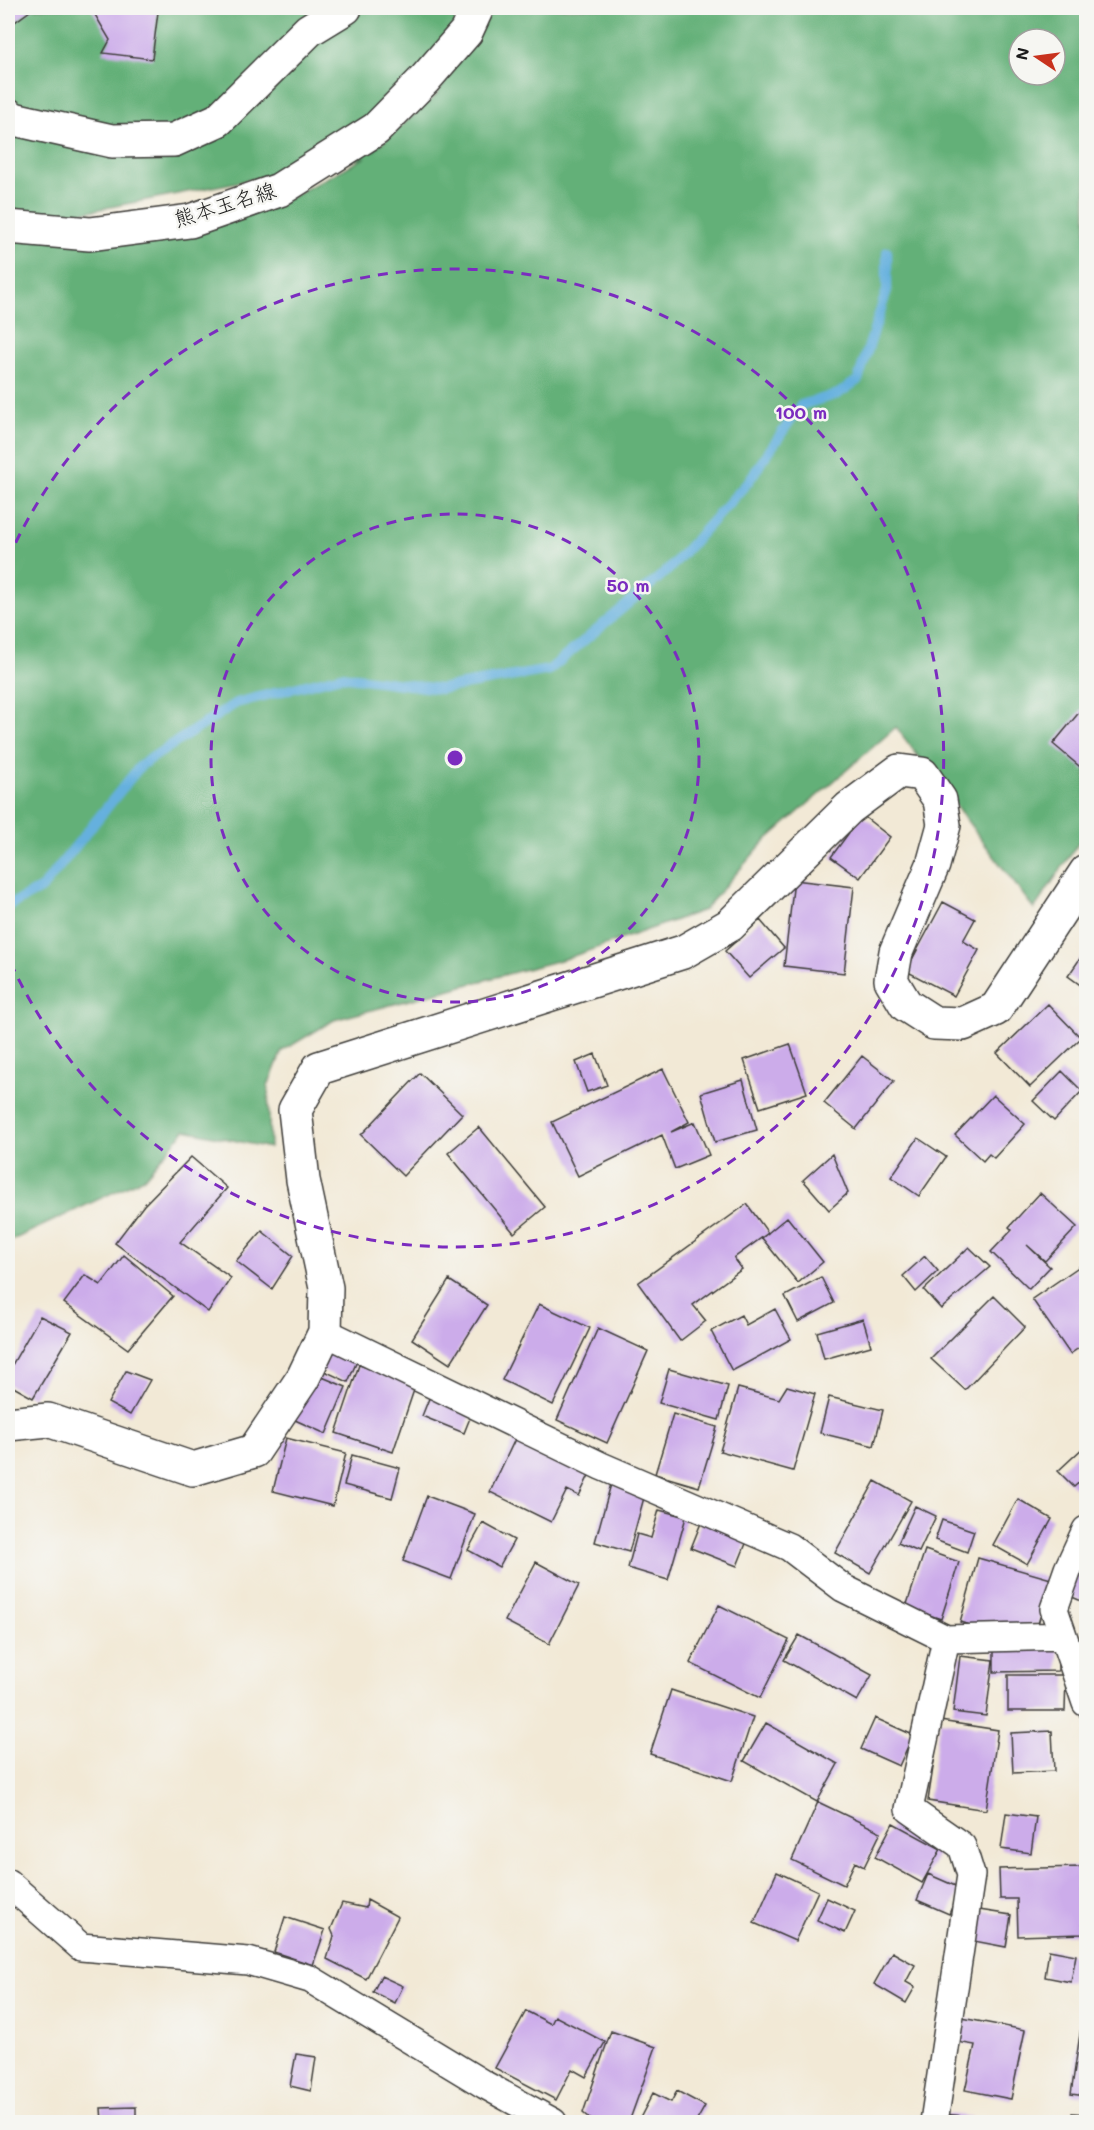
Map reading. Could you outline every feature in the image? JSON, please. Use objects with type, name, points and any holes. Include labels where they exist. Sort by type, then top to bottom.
[{"type":"street","points":[[8,115],[14,119],[112,141],[174,140],[218,120],[309,30],[345,8]]},
{"type":"street","name":"熊本玉名線","points":[[8,227],[90,234],[190,221],[279,190],[376,129],[425,79],[466,32],[477,8]]},
{"type":"street","points":[[8,1424],[48,1420],[193,1468],[254,1451],[303,1378],[325,1332],[326,1288],[303,1180],[295,1110],[319,1068],[683,952],[730,926],[849,808],[899,771],[922,774],[939,801],[944,825],[933,865],[896,952],[891,980],[906,1005],[934,1023],[963,1024],[996,1009],[1086,872]]},
{"type":"street","points":[[325,1332],[601,1466],[789,1547],[843,1588],[946,1639],[1063,1635]]},
{"type":"street","points":[[1086,1530],[1068,1569],[1054,1609],[1086,1703]]},
{"type":"street","points":[[934,2122],[971,1875],[962,1846],[909,1809],[946,1639]]},
{"type":"street","points":[[8,1883],[81,1947],[248,1961],[310,1979],[485,2085],[553,2122]]},
{"type":"green space","points":[[8,8],[487,8],[372,152],[437,94],[494,8],[1086,8],[1086,832],[1034,909],[896,727],[763,843],[704,910],[568,958],[334,1020],[282,1051],[268,1086],[270,1148],[185,1130],[144,1178],[8,1242],[8,240],[268,209],[366,157],[8,227]]},
{"type":"building","points":[[8,8],[34,8],[8,27]]},
{"type":"building","points":[[91,8],[161,8],[158,12],[152,59],[103,53],[110,40]]},
{"type":"building","points":[[1086,704],[1086,770],[1085,771],[1053,744]]},
{"type":"building","points":[[862,815],[890,837],[860,878],[831,857]]},
{"type":"building","points":[[794,880],[854,887],[844,973],[784,966]]},
{"type":"building","points":[[943,902],[975,919],[963,941],[979,950],[954,996],[906,971]]},
{"type":"building","points":[[760,920],[784,948],[749,978],[725,951]]},
{"type":"building","points":[[1086,950],[1086,989],[1068,976]]},
{"type":"building","points":[[1048,1004],[1081,1038],[1030,1087],[997,1053]]},
{"type":"building","points":[[790,1044],[807,1093],[760,1108],[744,1060]]},
{"type":"building","points":[[595,1054],[607,1085],[587,1092],[576,1062]]},
{"type":"building","points":[[862,1056],[894,1081],[856,1129],[824,1103]]},
{"type":"building","points":[[663,1069],[689,1122],[671,1132],[695,1122],[709,1155],[675,1169],[662,1135],[578,1176],[552,1122]]},
{"type":"building","points":[[1062,1071],[1082,1091],[1054,1121],[1033,1101]]},
{"type":"building","points":[[420,1073],[462,1114],[403,1176],[361,1135]]},
{"type":"building","points":[[743,1080],[757,1130],[715,1142],[701,1093]]},
{"type":"building","points":[[993,1095],[1025,1124],[994,1158],[989,1154],[983,1161],[955,1135]]},
{"type":"building","points":[[479,1127],[545,1207],[514,1233],[448,1153]]},
{"type":"building","points":[[918,1138],[946,1157],[919,1196],[891,1177]]},
{"type":"building","points":[[832,1154],[848,1193],[829,1210],[803,1180]]},
{"type":"building","points":[[191,1157],[227,1188],[180,1242],[231,1278],[208,1312],[115,1243],[144,1205]]},
{"type":"building","points":[[1040,1193],[1077,1227],[1045,1261],[1027,1245],[1050,1267],[1029,1289],[991,1252],[1012,1230],[1009,1227]]},
{"type":"building","points":[[747,1204],[768,1233],[734,1258],[742,1269],[693,1305],[706,1321],[680,1341],[638,1283]]},
{"type":"building","points":[[787,1217],[823,1262],[798,1283],[762,1238]]},
{"type":"building","points":[[262,1231],[293,1256],[272,1289],[236,1261]]},
{"type":"building","points":[[969,1247],[990,1267],[941,1309],[924,1290]]},
{"type":"building","points":[[124,1255],[173,1296],[128,1349],[64,1303],[85,1275],[101,1285]]},
{"type":"building","points":[[925,1256],[938,1271],[916,1292],[903,1276]]},
{"type":"building","points":[[1080,1266],[1086,1276],[1086,1343],[1070,1354],[1032,1299]]},
{"type":"building","points":[[821,1277],[834,1303],[798,1322],[785,1296]]},
{"type":"building","points":[[449,1280],[487,1305],[450,1364],[412,1339]]},
{"type":"building","points":[[994,1296],[1025,1327],[965,1390],[931,1359]]},
{"type":"building","points":[[539,1304],[590,1328],[553,1405],[502,1380]]},
{"type":"building","points":[[775,1309],[791,1339],[732,1371],[711,1331],[741,1315],[746,1325]]},
{"type":"building","points":[[40,1316],[72,1332],[33,1398],[8,1384],[8,1372]]},
{"type":"building","points":[[863,1319],[871,1346],[824,1359],[817,1332]]},
{"type":"building","points":[[598,1328],[648,1351],[607,1443],[557,1420]]},
{"type":"building","points":[[327,1347],[357,1361],[348,1382],[318,1368]]},
{"type":"building","points":[[359,1365],[416,1384],[393,1452],[336,1433]]},
{"type":"building","points":[[669,1369],[728,1386],[719,1420],[659,1403]]},
{"type":"building","points":[[126,1371],[150,1380],[130,1415],[108,1403]]},
{"type":"building","points":[[315,1374],[346,1387],[326,1434],[295,1420]]},
{"type":"building","points":[[787,1386],[815,1394],[793,1471],[720,1451],[738,1388],[779,1399]]},
{"type":"building","points":[[432,1391],[474,1408],[464,1433],[422,1416]]},
{"type":"building","points":[[829,1397],[883,1410],[874,1446],[820,1433]]},
{"type":"building","points":[[673,1414],[717,1427],[699,1487],[655,1474]]},
{"type":"building","points":[[516,1437],[590,1473],[579,1496],[567,1490],[551,1522],[490,1492]]},
{"type":"building","points":[[286,1438],[346,1453],[333,1506],[273,1491]]},
{"type":"building","points":[[1086,1445],[1086,1476],[1074,1487],[1058,1471]]},
{"type":"building","points":[[352,1455],[400,1468],[392,1498],[344,1485]]},
{"type":"building","points":[[875,1481],[911,1501],[870,1573],[835,1553]]},
{"type":"building","points":[[611,1484],[645,1494],[629,1552],[595,1542]]},
{"type":"building","points":[[427,1496],[475,1514],[451,1579],[403,1561]]},
{"type":"building","points":[[1018,1499],[1052,1519],[1027,1564],[993,1545]]},
{"type":"building","points":[[915,1506],[936,1516],[919,1552],[898,1543]]},
{"type":"building","points":[[659,1510],[686,1517],[668,1580],[628,1568],[637,1534],[651,1538]]},
{"type":"building","points":[[703,1518],[749,1536],[737,1566],[691,1548]]},
{"type":"building","points":[[942,1520],[974,1531],[967,1552],[935,1540]]},
{"type":"building","points":[[483,1523],[514,1540],[499,1567],[468,1550]]},
{"type":"building","points":[[925,1550],[959,1562],[941,1619],[906,1607]]},
{"type":"building","points":[[1086,1556],[1086,1603],[1065,1594]]},
{"type":"building","points":[[978,1558],[1051,1579],[1038,1624],[989,1631],[960,1622]]},
{"type":"building","points":[[536,1562],[579,1585],[549,1644],[505,1621]]},
{"type":"building","points":[[719,1605],[789,1640],[760,1698],[690,1663]]},
{"type":"building","points":[[799,1635],[872,1675],[857,1701],[784,1660]]},
{"type":"building","points":[[1058,1647],[1058,1671],[994,1672],[994,1648]]},
{"type":"building","points":[[960,1656],[993,1660],[986,1716],[953,1712]]},
{"type":"building","points":[[1008,1675],[1066,1675],[1065,1711],[1008,1711]]},
{"type":"building","points":[[671,1690],[753,1717],[732,1781],[650,1754]]},
{"type":"building","points":[[875,1718],[913,1735],[899,1766],[861,1749]]},
{"type":"building","points":[[940,1721],[998,1730],[986,1810],[928,1801]]},
{"type":"building","points":[[766,1723],[838,1764],[817,1802],[744,1761]]},
{"type":"building","points":[[1052,1731],[1054,1771],[1013,1773],[1011,1733]]},
{"type":"building","points":[[818,1802],[881,1832],[864,1867],[855,1862],[844,1885],[792,1860]]},
{"type":"building","points":[[1006,1813],[1036,1817],[1031,1853],[1001,1849]]},
{"type":"building","points":[[893,1823],[941,1849],[922,1883],[875,1857]]},
{"type":"building","points":[[1081,1867],[1083,1934],[1018,1936],[1017,1899],[1000,1899],[999,1869]]},
{"type":"building","points":[[777,1872],[818,1891],[795,1941],[754,1923]]},
{"type":"building","points":[[928,1874],[960,1888],[949,1914],[917,1900]]},
{"type":"building","points":[[827,1898],[855,1911],[845,1933],[817,1920]]},
{"type":"building","points":[[367,1900],[398,1917],[366,1979],[327,1959],[334,1936],[331,1929],[342,1903],[366,1908]]},
{"type":"building","points":[[979,1910],[1011,1915],[1006,1947],[974,1941]]},
{"type":"building","points":[[285,1917],[325,1930],[313,1965],[274,1952]]},
{"type":"building","points":[[1049,1950],[1076,1955],[1071,1982],[1045,1977]]},
{"type":"building","points":[[892,1952],[915,1965],[906,1982],[915,1987],[906,2003],[874,1984]]},
{"type":"building","points":[[381,1976],[403,1986],[395,2003],[373,1992]]},
{"type":"building","points":[[526,2011],[551,2024],[555,2016],[605,2042],[586,2077],[572,2069],[556,2100],[495,2068]]},
{"type":"building","points":[[962,2018],[1025,2030],[1011,2099],[965,2090],[975,2045],[957,2042]]},
{"type":"building","points":[[1082,2021],[1086,2021],[1086,2096],[1071,2094]]},
{"type":"building","points":[[611,2031],[656,2047],[629,2122],[594,2122],[583,2113]]},
{"type":"building","points":[[296,2054],[316,2057],[311,2091],[290,2086]]},
{"type":"building","points":[[677,2091],[705,2106],[696,2122],[638,2122],[653,2093],[671,2102]]},
{"type":"building","points":[[136,2107],[136,2122],[102,2122],[101,2108]]},
{"type":"building","points":[[1072,2113],[1086,2114],[1086,2122],[1071,2122]]},
{"type":"building","points":[[944,2114],[972,2117],[971,2122],[943,2122]]},
{"type":"waterway","points":[[8,906],[42,888],[141,765],[236,703],[341,676],[440,689],[549,670],[668,570],[748,482],[801,405],[838,394],[858,380],[887,290],[887,252]]}]
